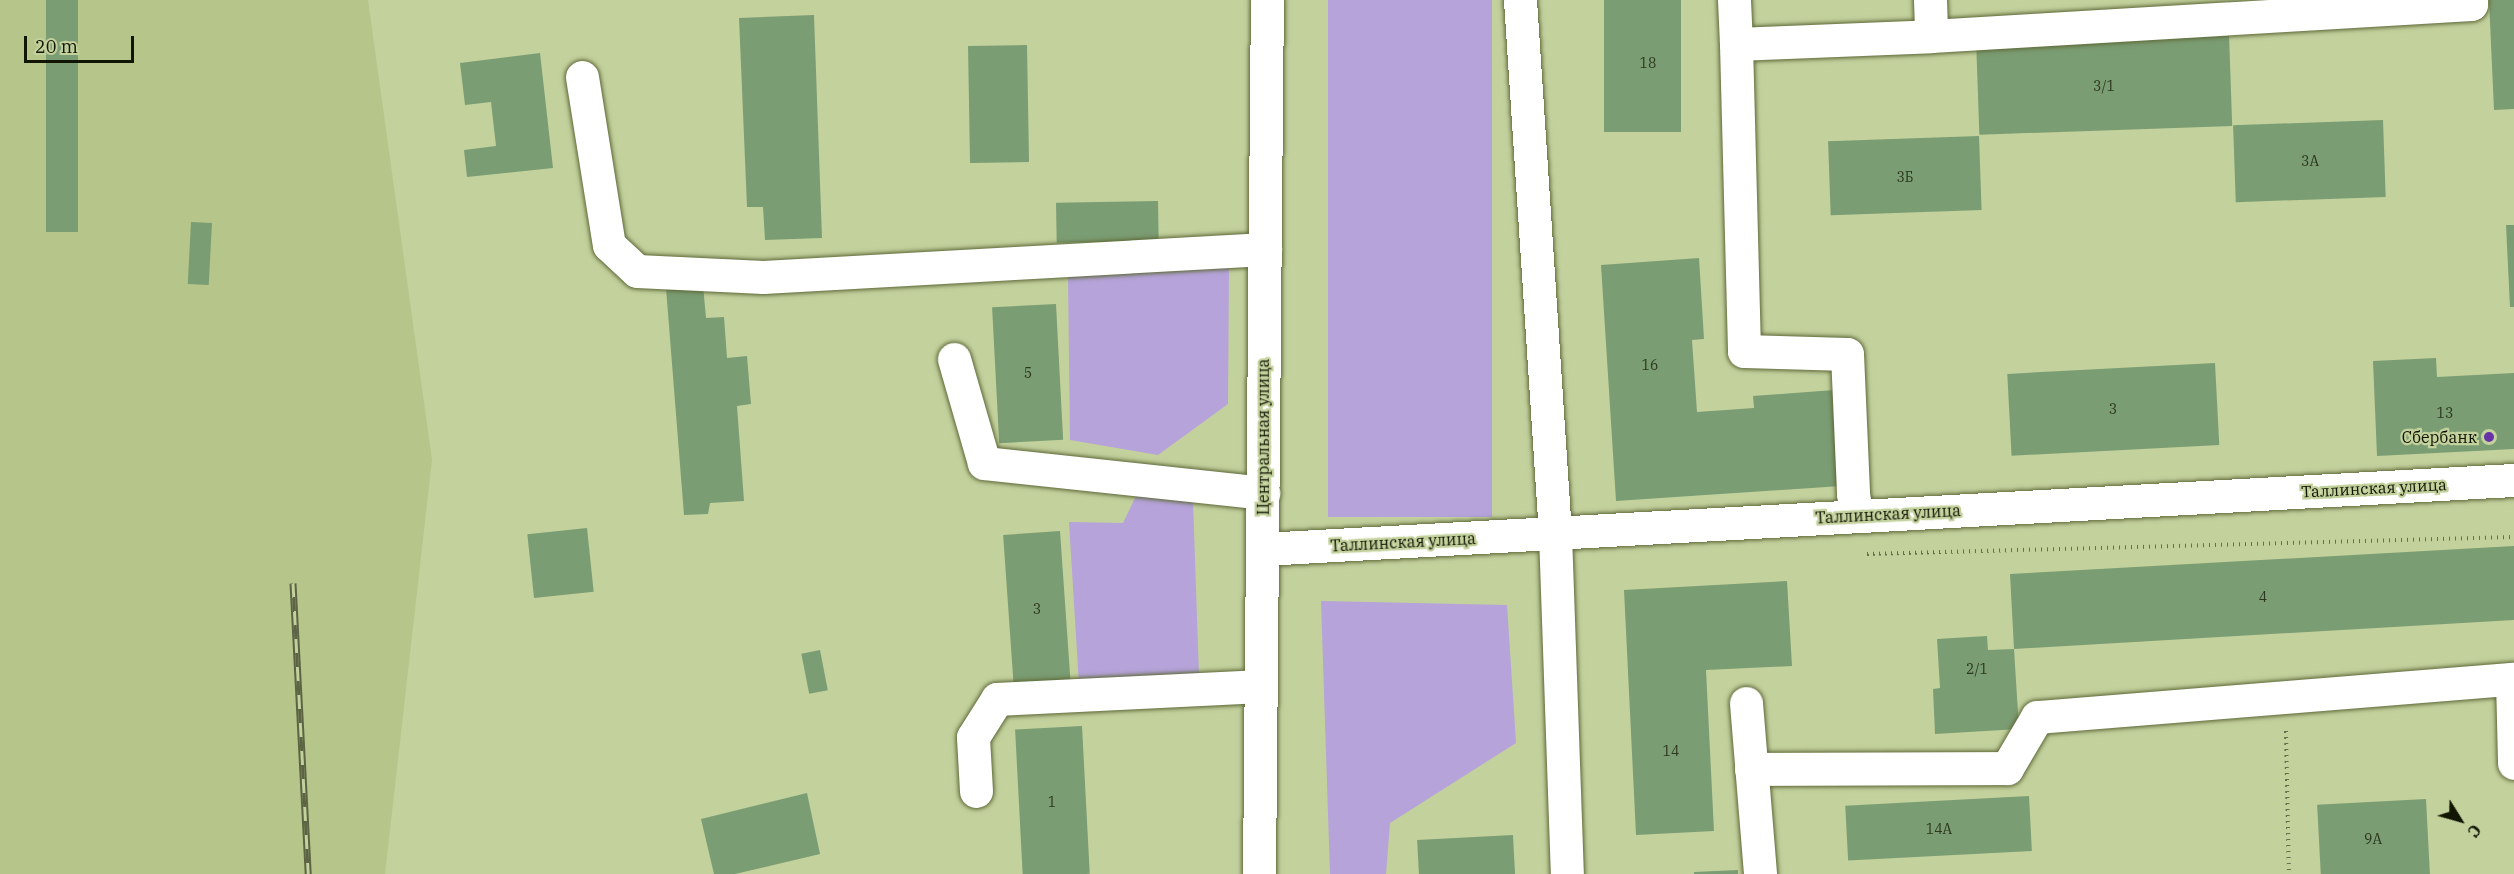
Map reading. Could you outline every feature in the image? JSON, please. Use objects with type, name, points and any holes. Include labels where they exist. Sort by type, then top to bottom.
[{"type":"street","name":"Центральная улица","points":[[1259,874],[1267,0]]},
{"type":"street","points":[[1520,0],[1555,534],[1567,874]]},
{"type":"street","points":[[1734,0],[1744,351],[1847,354],[1853,494],[1857,516]]},
{"type":"street","points":[[1930,0],[1931,36]]},
{"type":"street","points":[[1736,44],[1931,36],[2471,4],[2471,0]]},
{"type":"street","points":[[582,77],[609,245],[637,271],[764,277],[1265,249]]},
{"type":"street","points":[[954,359],[984,463],[1263,493]]},
{"type":"street","name":"Таллинская улица","points":[[1263,549],[2514,480]]},
{"type":"street","points":[[1751,769],[2007,768],[2037,717],[2512,679],[2514,763]]},
{"type":"street","points":[[976,791],[973,737],[997,699],[1261,686]]},
{"type":"street","points":[[1746,703],[1760,874]]},
{"type":"path","points":[[1863,554],[2514,537]]},
{"type":"path","points":[[2285,697],[2289,874]]},
{"type":"shaded area","points":[[0,0],[368,0],[432,460],[385,874],[0,874]]},
{"type":"shaded area","points":[[1328,0],[1492,0],[1492,517],[1328,517]]},
{"type":"shaded area","points":[[1229,265],[1228,404],[1158,455],[1070,440],[1068,276]]},
{"type":"shaded area","points":[[1136,496],[1193,502],[1199,676],[1079,685],[1069,522],[1123,523]]},
{"type":"shaded area","points":[[1321,601],[1507,605],[1516,743],[1390,823],[1386,874],[1330,874]]},
{"type":"building","points":[[46,0],[78,0],[78,232],[46,232]]},
{"type":"building","points":[[1604,0],[1681,0],[1681,132],[1604,132]]},
{"type":"building","points":[[2489,0],[2514,0],[2514,109],[2494,110]]},
{"type":"building","points":[[814,15],[822,238],[765,240],[763,207],[747,207],[739,18]]},
{"type":"building","points":[[2229,34],[2232,126],[1979,135],[1976,43]]},
{"type":"building","points":[[1027,45],[1029,162],[970,163],[968,46]]},
{"type":"building","points":[[540,53],[553,168],[467,177],[464,150],[496,146],[491,102],[465,105],[460,63]]},
{"type":"building","points":[[2383,120],[2386,197],[2236,202],[2233,125]]},
{"type":"building","points":[[1979,136],[1982,210],[1831,215],[1828,141]]},
{"type":"building","points":[[1158,201],[1159,241],[1057,243],[1056,203]]},
{"type":"building","points":[[191,222],[212,223],[209,285],[188,284]]},
{"type":"building","points":[[2506,225],[2514,225],[2514,307],[2510,307]]},
{"type":"building","points":[[1699,258],[1704,339],[1692,340],[1697,412],[1754,408],[1753,396],[1834,390],[1841,486],[1616,501],[1601,265]]},
{"type":"building","points":[[703,285],[706,318],[724,317],[727,358],[747,356],[751,404],[737,406],[744,501],[710,503],[708,514],[684,515],[666,288]]},
{"type":"building","points":[[1056,304],[1063,440],[999,443],[992,307]]},
{"type":"building","points":[[2436,358],[2437,377],[2514,373],[2514,449],[2377,456],[2373,361]]},
{"type":"building","points":[[2215,363],[2219,445],[2012,456],[2007,374]]},
{"type":"building","points":[[587,528],[594,592],[534,598],[527,534]]},
{"type":"building","points":[[1060,531],[1071,683],[1014,687],[1003,535]]},
{"type":"building","points":[[2514,546],[2514,620],[2014,649],[2010,574]]},
{"type":"building","points":[[1787,581],[1792,666],[1706,670],[1714,831],[1636,835],[1624,590]]},
{"type":"building","points":[[1987,636],[1988,650],[2014,649],[2019,729],[1935,734],[1933,689],[1940,688],[1937,639]]},
{"type":"building","points":[[820,650],[828,690],[809,694],[801,654]]},
{"type":"building","points":[[1082,726],[1090,874],[1023,874],[1015,730]]},
{"type":"building","points":[[807,793],[820,854],[735,874],[714,874],[701,819]]},
{"type":"building","points":[[2029,796],[2032,851],[1848,861],[1845,806]]},
{"type":"building","points":[[2426,799],[2430,874],[2321,874],[2317,805]]},
{"type":"building","points":[[1513,835],[1515,874],[1419,874],[1417,840]]},
{"type":"building","points":[[1738,870],[1738,874],[1694,874],[1694,872]]},
{"type":"railway","points":[[293,583],[308,874]]},
{"type":"place","name":"Сбербанк","points":[[2489,437]]}]
